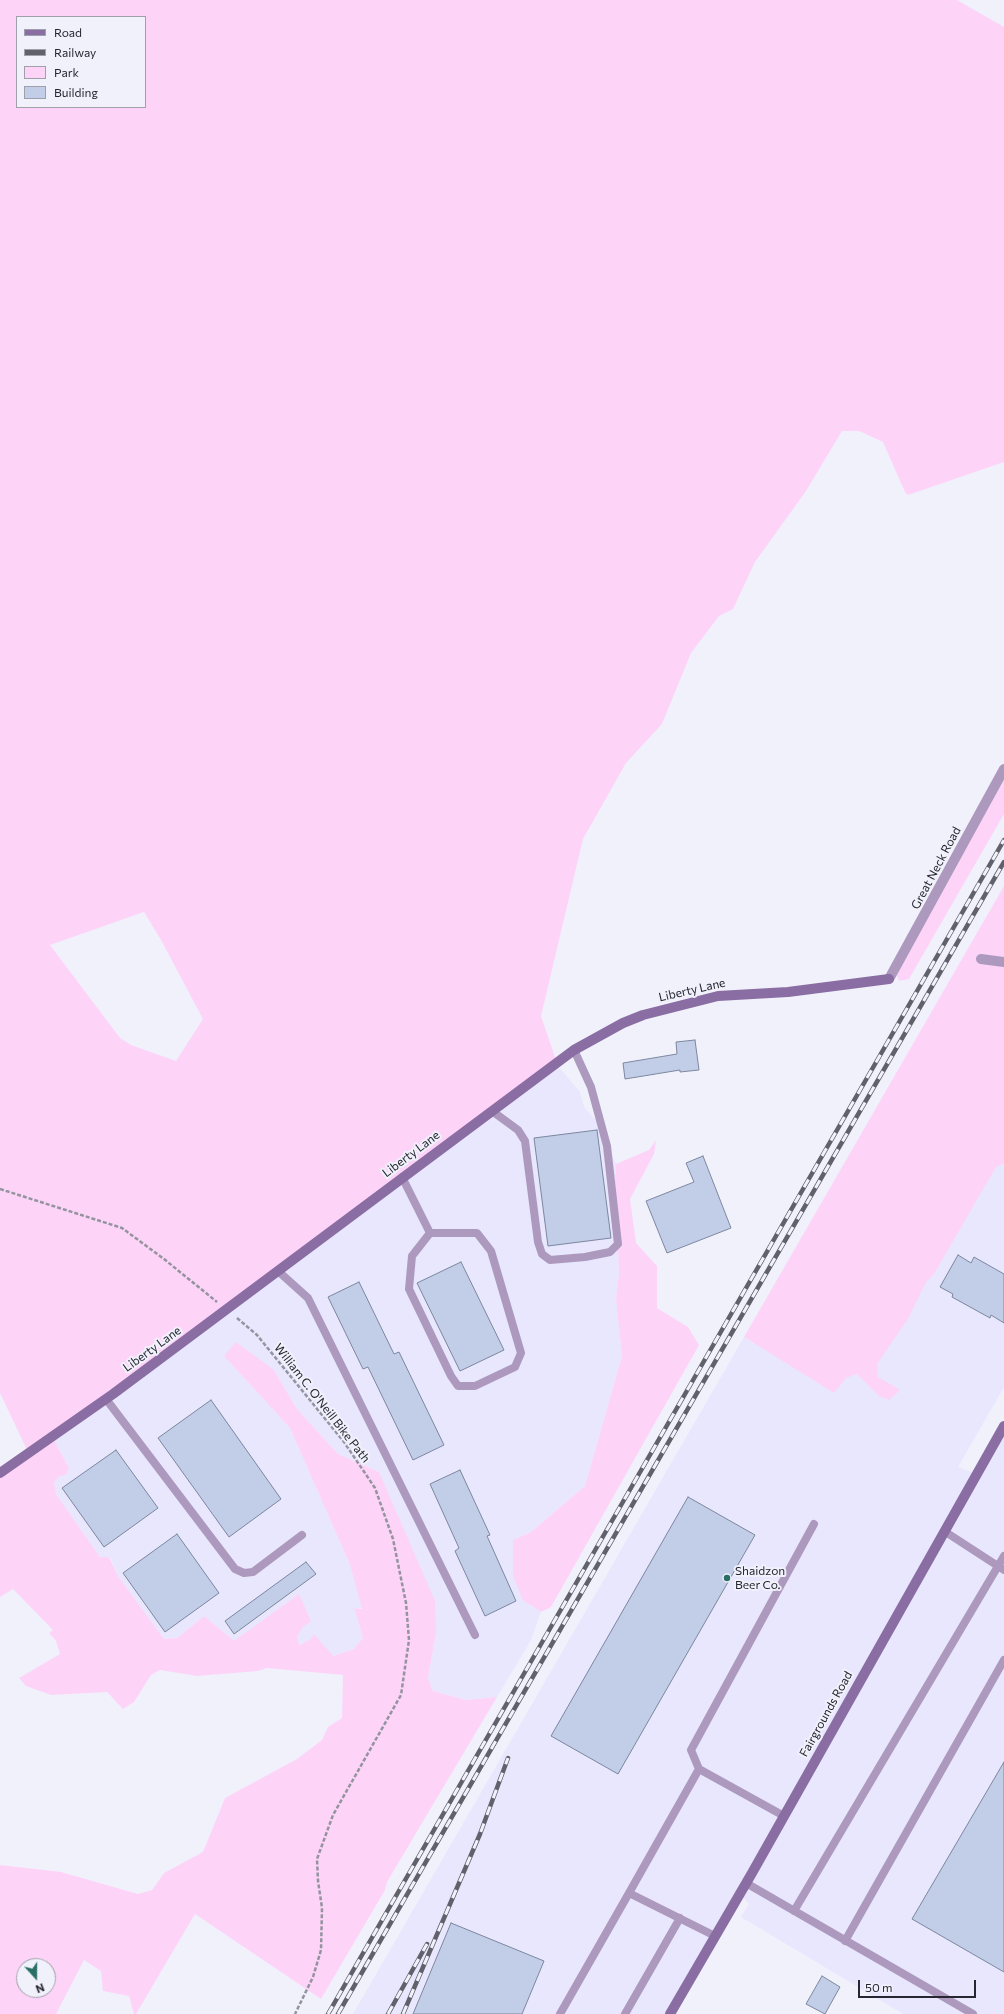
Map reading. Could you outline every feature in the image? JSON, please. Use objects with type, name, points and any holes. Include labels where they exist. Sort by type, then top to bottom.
[{"type":"street","name":"Great Neck Road","points":[[889,979],[1004,769]]},
{"type":"street","points":[[981,959],[1004,962]]},
{"type":"street","name":"Liberty Lane","points":[[0,1473],[106,1399],[227,1310],[402,1177],[574,1050],[623,1023],[643,1015],[700,1000],[718,996],[788,992],[889,979]]},
{"type":"street","name":"Fairgrounds Road","points":[[670,2014],[746,1884],[1004,1426]]},
{"type":"lane","points":[[492,1110],[518,1130],[525,1141],[538,1242],[542,1254],[550,1260],[586,1257],[610,1252],[618,1244],[607,1146],[591,1087],[574,1050]]},
{"type":"lane","points":[[402,1177],[430,1233]]},
{"type":"lane","points":[[430,1233],[477,1233],[491,1251],[521,1353],[515,1367],[475,1386],[458,1386],[451,1376],[409,1289],[412,1256],[430,1233]]},
{"type":"lane","points":[[278,1271],[308,1298],[475,1635]]},
{"type":"lane","points":[[106,1399],[235,1569],[244,1573],[253,1572],[302,1535]]},
{"type":"lane","points":[[784,1816],[699,1769],[690,1750],[814,1524]]},
{"type":"lane","points":[[944,1531],[1001,1568]]},
{"type":"lane","points":[[794,1911],[1001,1568],[1004,1556]]},
{"type":"lane","points":[[845,1941],[1004,1660]]},
{"type":"lane","points":[[560,2014],[699,1769]]},
{"type":"lane","points":[[746,1884],[973,2014]]},
{"type":"lane","points":[[629,1893],[715,1936]]},
{"type":"lane","points":[[625,2014],[680,1918]]},
{"type":"path","name":"William C. O'Neill Bike Path","points":[[0,1189],[122,1228],[164,1259],[257,1334],[344,1442],[374,1488],[393,1539],[406,1603],[409,1640],[401,1695],[333,1815],[317,1859],[322,1908],[321,1950],[313,1977],[295,2014]]},
{"type":"shaded area","points":[[558,1066],[580,1092],[584,1107],[598,1123],[598,1126],[616,1164],[615,1181],[619,1273],[616,1299],[622,1356],[585,1486],[531,1532],[513,1540],[529,1604],[541,1612],[531,1640],[497,1697],[466,1700],[433,1691],[428,1678],[436,1633],[379,1472],[338,1454],[297,1409],[274,1370],[224,1356],[290,1428],[350,1565],[362,1608],[354,1608],[363,1638],[354,1649],[333,1656],[311,1640],[299,1645],[297,1637],[303,1627],[299,1594],[234,1642],[204,1616],[177,1638],[164,1639],[118,1576],[110,1557],[100,1557],[56,1494],[53,1483],[57,1477],[67,1474],[66,1469],[70,1470],[54,1440]]},
{"type":"shaded area","points":[[1004,1142],[1004,1387],[958,1467],[976,1474],[1004,1428],[1004,2014],[903,2014],[741,1917],[749,1904],[741,1894],[670,2014],[353,2014],[744,1337],[754,1344]]},
{"type":"green space","points":[[0,0],[957,0],[1004,27],[1004,462],[908,495],[905,492],[883,442],[859,431],[842,431],[806,491],[755,562],[733,609],[719,616],[691,653],[662,724],[626,763],[583,839],[541,1016],[555,1057],[559,1062],[54,1440],[70,1470],[67,1470],[67,1474],[58,1477],[54,1483],[56,1494],[100,1557],[109,1557],[118,1576],[164,1639],[177,1638],[204,1616],[234,1641],[299,1594],[311,1621],[303,1627],[297,1637],[299,1645],[310,1640],[314,1634],[333,1656],[354,1649],[363,1638],[354,1608],[362,1609],[350,1565],[290,1428],[224,1356],[236,1342],[274,1370],[297,1409],[338,1454],[379,1472],[435,1601],[436,1633],[428,1678],[433,1691],[466,1700],[497,1697],[387,1882],[385,1890],[321,1999],[195,1914],[136,2014],[134,2014],[129,1996],[103,1991],[101,1971],[84,1960],[56,2014],[0,2014],[0,1865],[61,1872],[138,1894],[152,1890],[164,1873],[203,1852],[225,1798],[297,1759],[322,1740],[328,1727],[342,1718],[343,1675],[267,1668],[258,1671],[197,1676],[160,1670],[151,1675],[134,1702],[123,1709],[107,1692],[51,1695],[26,1686],[19,1678],[60,1654],[56,1641],[49,1633],[53,1630],[13,1589],[0,1597],[0,1474],[29,1454],[0,1393]],"holes":[[[144,912],[161,940],[203,1019],[176,1061],[131,1045],[120,1038],[50,945]]]},
{"type":"green space","points":[[1004,772],[1004,814],[909,979],[899,981],[896,972]]},
{"type":"green space","points":[[1004,886],[1004,1163],[996,1167],[934,1274],[926,1282],[908,1319],[877,1364],[878,1377],[900,1390],[889,1400],[879,1396],[857,1374],[846,1378],[834,1393],[744,1337]]},
{"type":"green space","points":[[656,1140],[654,1154],[630,1199],[636,1243],[657,1266],[657,1308],[688,1327],[699,1345],[551,1607],[541,1612],[523,1600],[513,1576],[513,1540],[531,1532],[585,1486],[622,1356],[616,1299],[619,1273],[615,1181],[616,1164],[649,1150]]},
{"type":"building","points":[[695,1040],[699,1070],[680,1072],[680,1070],[625,1079],[623,1063],[677,1054],[676,1042]]},
{"type":"building","points":[[597,1130],[611,1238],[548,1246],[534,1138]]},
{"type":"building","points":[[703,1156],[731,1228],[667,1253],[646,1201],[694,1182],[686,1163]]},
{"type":"building","points":[[958,1255],[971,1263],[974,1257],[1004,1274],[1004,1323],[991,1315],[990,1318],[952,1297],[953,1294],[940,1287]]},
{"type":"building","points":[[461,1262],[504,1350],[460,1371],[417,1283]]},
{"type":"building","points":[[359,1282],[394,1354],[399,1352],[444,1445],[413,1460],[368,1367],[363,1369],[328,1297]]},
{"type":"building","points":[[211,1400],[281,1499],[229,1537],[158,1438]]},
{"type":"building","points":[[116,1450],[158,1508],[104,1547],[62,1488]]},
{"type":"building","points":[[460,1470],[490,1535],[487,1536],[516,1601],[485,1616],[455,1551],[459,1548],[430,1484]]},
{"type":"building","points":[[688,1497],[755,1535],[618,1774],[551,1736]]},
{"type":"building","points":[[177,1534],[219,1593],[165,1632],[123,1573]]},
{"type":"building","points":[[306,1562],[316,1574],[234,1634],[225,1621]]},
{"type":"building","points":[[1004,1762],[1004,1972],[912,1919]]},
{"type":"building","points":[[451,1923],[544,1961],[522,2014],[413,2014]]},
{"type":"building","points":[[822,1976],[840,1987],[825,2014],[806,2004]]},
{"type":"railway","points":[[328,2014],[1004,840]]},
{"type":"railway","points":[[338,2014],[1004,862]]},
{"type":"railway","points":[[403,2014],[480,1834],[508,1758]]},
{"type":"railway","points":[[388,2014],[427,1944]]},
{"type":"place","name":"Shaidzon Beer Co.","points":[[727,1578]]}]
